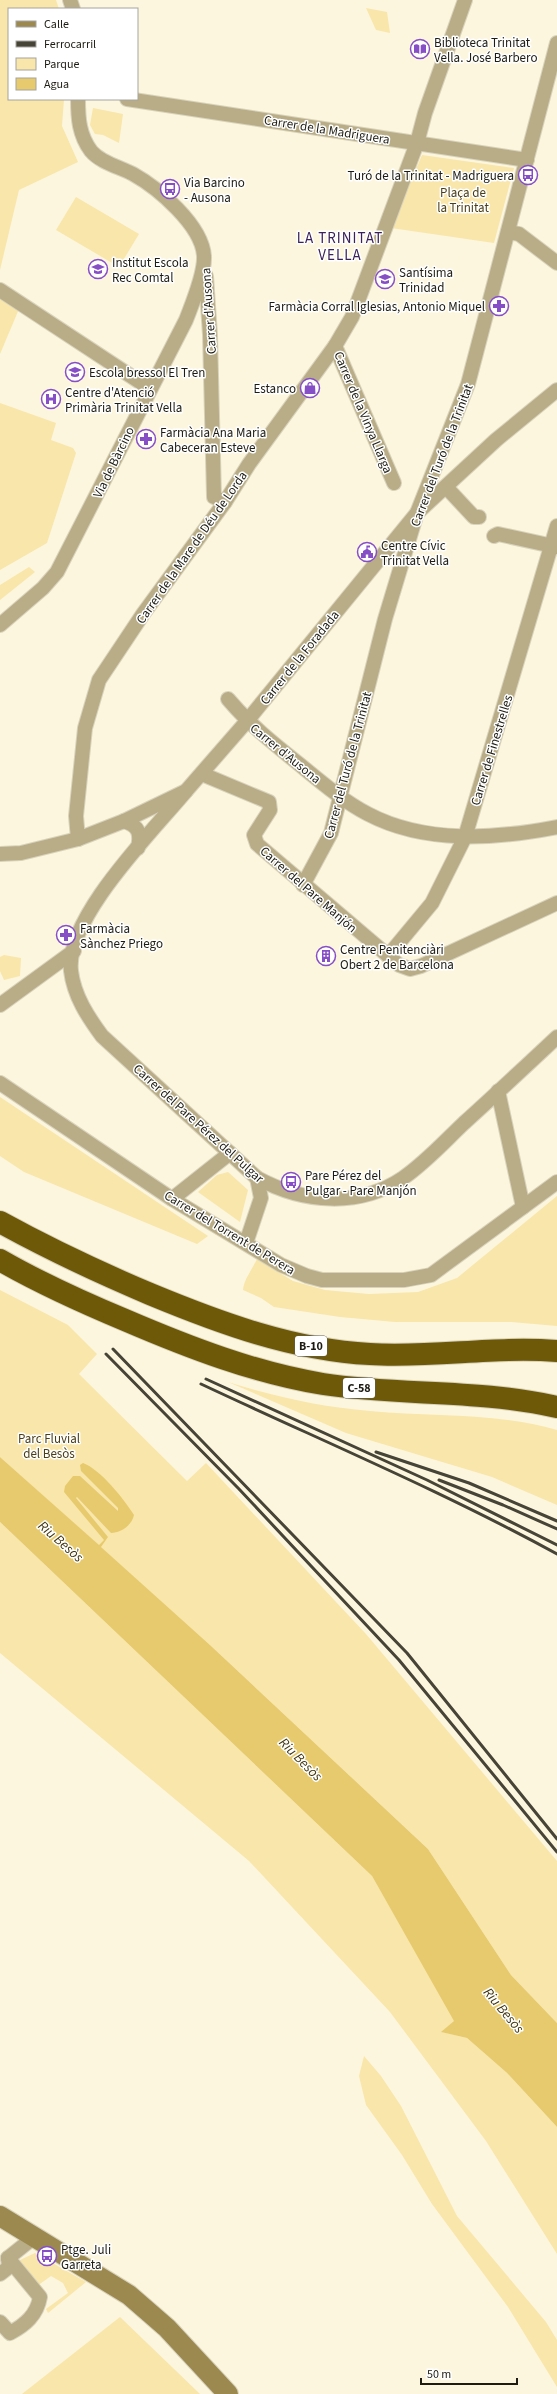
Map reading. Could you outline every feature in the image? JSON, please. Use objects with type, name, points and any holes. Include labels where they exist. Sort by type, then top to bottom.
[{"type":"highway","name":"B-10","points":[[3,1222],[80,1264],[194,1313],[255,1333],[320,1348],[395,1355],[524,1350],[557,1351]]},
{"type":"highway","name":"C-58","points":[[0,1260],[55,1289],[144,1328],[205,1352],[276,1374],[347,1387],[486,1395],[557,1407]]},
{"type":"street","name":"Carrer de la Mare de Déu de Lorda","points":[[78,839],[76,816],[85,728],[99,680],[142,614],[225,502],[249,464],[335,346],[352,317],[417,143],[425,113],[465,0]]},
{"type":"street","name":"Carrer del Turó de la Trinitat","points":[[303,885],[330,837],[385,619],[417,513],[468,384],[557,43]]},
{"type":"street","name":"Via de Bàrcino","points":[[0,625],[44,588],[57,572],[149,388],[186,320],[198,290],[204,256],[195,231],[178,209],[153,185],[99,159],[91,151],[78,124],[78,100]]},
{"type":"street","name":"Carrer de la Madriguera","points":[[134,100],[527,160]]},
{"type":"street","points":[[508,232],[519,234],[557,263]]},
{"type":"street","name":"Carrer d'Ausona","points":[[204,256],[210,335],[214,497],[225,502]]},
{"type":"street","points":[[0,290],[149,388]]},
{"type":"street","name":"Carrer de la Vinya Llarga","points":[[335,346],[393,483]]},
{"type":"street","name":"Carrer de la Foradada","points":[[0,854],[21,853],[78,839],[124,821],[186,791],[247,721],[417,513],[496,440],[557,390]]},
{"type":"street","points":[[446,487],[476,518]]},
{"type":"street","name":"Carrer de Finestrelles","points":[[394,961],[432,903],[465,837],[554,547],[557,526]]},
{"type":"street","points":[[496,535],[554,547]]},
{"type":"street","name":"Carrer d'Ausona","points":[[228,699],[247,721],[340,798],[368,814],[395,826],[428,833],[465,837],[557,827]]},
{"type":"street","name":"Carrer del Pare Manjón","points":[[202,774],[270,802],[270,810],[256,831],[254,839],[256,844],[394,961]]},
{"type":"street","name":"Carrer del Pare Pérez del Pulgar","points":[[186,791],[97,897],[84,920],[74,951],[71,970],[86,1014],[102,1036],[257,1178],[272,1186],[306,1197],[337,1199],[370,1194],[389,1187],[418,1167],[557,1037]]},
{"type":"street","points":[[124,821],[134,824],[140,832],[138,848]]},
{"type":"street","points":[[394,961],[410,969],[421,966],[557,903]]},
{"type":"street","points":[[0,1005],[74,951]]},
{"type":"street","name":"Carrer del Torrent de Perera","points":[[0,1083],[172,1199],[295,1272],[322,1280],[419,1279],[443,1269],[557,1182]]},
{"type":"street","points":[[498,1091],[523,1207]]},
{"type":"street","points":[[172,1199],[230,1153]]},
{"type":"street","points":[[246,1243],[261,1198],[257,1178]]},
{"type":"street","points":[[0,2216],[33,2238],[129,2295],[166,2328],[228,2394]]},
{"type":"street","points":[[8,2258],[33,2238]]},
{"type":"street","points":[[0,2274],[9,2267],[8,2258]]},
{"type":"street","points":[[0,2322],[10,2333],[26,2324],[39,2306],[40,2297],[8,2258]]},
{"type":"green space","points":[[0,0],[56,0],[59,8],[8,8],[8,100],[64,100],[62,126],[78,162],[19,190],[0,270]]},
{"type":"green space","points":[[366,8],[387,12],[390,33],[376,30]]},
{"type":"green space","points":[[93,108],[123,114],[119,143],[103,135],[95,134],[90,125]]},
{"type":"green space","name":"Plaça de la Trinitat","points":[[422,155],[514,168],[494,243],[391,228]]},
{"type":"green space","points":[[76,197],[139,234],[119,267],[56,230]]},
{"type":"green space","points":[[0,298],[19,309],[0,354]]},
{"type":"green space","points":[[0,403],[56,423],[51,440],[73,448],[76,453],[47,543],[0,570]]},
{"type":"green space","points":[[29,567],[35,572],[0,600],[0,585]]},
{"type":"green space","points":[[4,955],[21,958],[20,976],[4,980],[0,971],[0,957]]},
{"type":"green space","points":[[0,1097],[208,1236],[197,1244],[24,1172],[0,1156]]},
{"type":"green space","points":[[228,1172],[248,1190],[240,1222],[198,1192],[217,1175]]},
{"type":"green space","points":[[557,1196],[557,1326],[511,1322],[395,1322],[340,1317],[274,1307],[261,1298],[243,1290],[247,1278],[257,1259],[293,1281],[325,1290],[369,1294],[418,1292],[457,1278]]},
{"type":"green space","name":"Parc Fluvial del Besòs","points":[[0,1290],[68,1325],[97,1354],[79,1374],[187,1481],[206,1463],[366,1634],[557,1861],[557,2023],[511,1975],[428,1849],[210,1645],[0,1457]]},
{"type":"green space","points":[[228,1382],[281,1397],[334,1407],[394,1413],[511,1420],[557,1430],[557,1505],[492,1477],[346,1433]]},
{"type":"green space","points":[[0,1522],[372,1876],[455,2021],[442,2032],[467,2038],[507,2073],[557,2127],[557,2254],[486,2141],[390,2012],[249,1861],[0,1653]]},
{"type":"green space","points":[[364,2056],[381,2076],[401,2106],[457,2216],[546,2322],[557,2340],[557,2387],[508,2307],[432,2204],[402,2155],[366,2105],[359,2076]]},
{"type":"green space","points":[[35,2253],[86,2282],[48,2313],[46,2309],[68,2293],[63,2283],[51,2276],[37,2286],[20,2263],[20,2260]]},
{"type":"green space","points":[[120,2317],[200,2394],[22,2394]]},
{"type":"water","name":"Riu Besòs","points":[[0,1457],[99,1545],[104,1540],[64,1492],[65,1486],[73,1476],[80,1476],[118,1511],[118,1508],[81,1471],[80,1465],[83,1463],[97,1471],[118,1493],[134,1515],[133,1519],[126,1528],[119,1532],[111,1533],[77,1497],[76,1498],[108,1537],[101,1547],[210,1645],[428,1849],[511,1975],[557,2023],[557,2127],[507,2073],[467,2038],[441,2032],[454,2021],[372,1876],[0,1522]]},
{"type":"railway","points":[[113,1349],[407,1653],[557,1839]]},
{"type":"railway","points":[[106,1354],[239,1489],[399,1660],[557,1852]]},
{"type":"railway","points":[[206,1379],[427,1480],[557,1545]]},
{"type":"railway","points":[[201,1384],[425,1487],[557,1554]]},
{"type":"railway","points":[[376,1452],[469,1483],[557,1521]]},
{"type":"railway","points":[[439,1480],[503,1505],[557,1529]]},
{"type":"place","name":"Biblioteca Trinitat Vella. José Barbero","points":[[420,49]]},
{"type":"place","name":"Turó de la Trinitat - Madriguera","points":[[528,175]]},
{"type":"place","name":"Via Barcino - Ausona","points":[[170,189]]},
{"type":"place","name":"Institut Escola Rec Comtal","points":[[98,269]]},
{"type":"place","name":"Santísima Trinidad","points":[[385,279]]},
{"type":"place","name":"Farmàcia Corral Iglesias, Antonio Miquel","points":[[499,306]]},
{"type":"place","name":"Escola bressol El Tren","points":[[75,372]]},
{"type":"place","name":"Estanco","points":[[310,388]]},
{"type":"place","name":"Centre d'Atenció Primària Trinitat Vella","points":[[51,399]]},
{"type":"place","name":"Farmàcia Ana Maria Cabeceran Esteve","points":[[146,439]]},
{"type":"place","name":"Centre Cívic Trinitat Vella","points":[[367,552]]},
{"type":"place","name":"Farmàcia Sànchez Priego","points":[[66,935]]},
{"type":"place","name":"Centre Penitenciàri Obert 2 de Barcelona","points":[[326,956]]},
{"type":"place","name":"Pare Pérez del Pulgar - Pare Manjón","points":[[291,1182]]},
{"type":"place","name":"Ptge. Juli Garreta","points":[[47,2256]]},
{"type":"district","name":"LA TRINITAT VELLA","points":[[340,246]]}]
